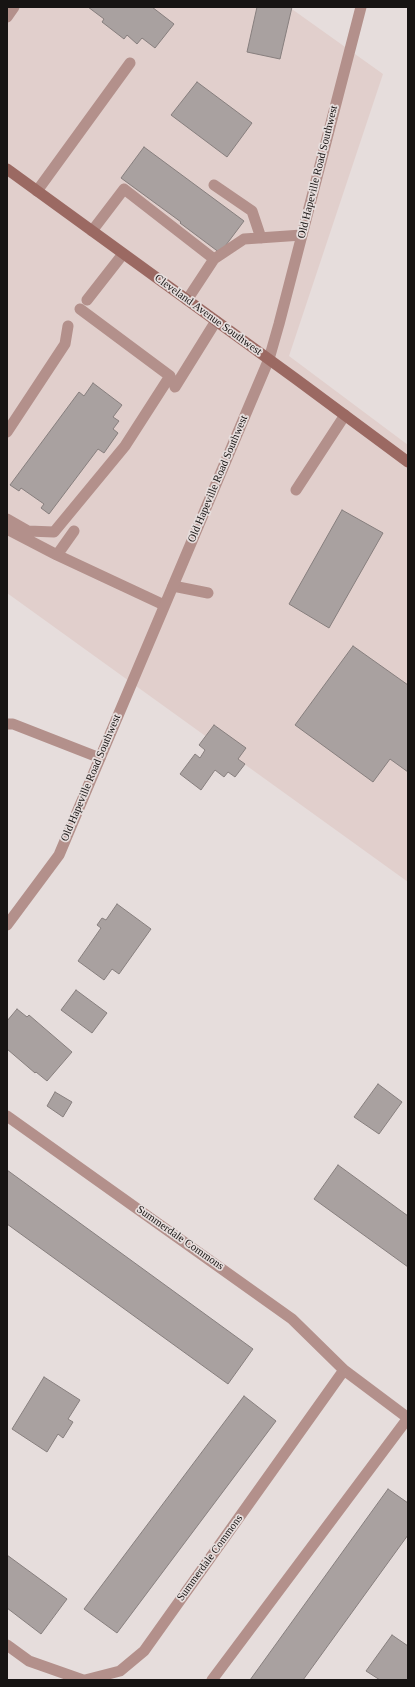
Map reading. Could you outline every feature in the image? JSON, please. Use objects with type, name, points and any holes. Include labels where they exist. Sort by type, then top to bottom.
[{"type":"main road","name":"Cleveland Avenue Southwest","points":[[7,169],[408,462]]},
{"type":"street","points":[[7,17],[14,7]]},
{"type":"street","name":"Old Hapeville Road Southwest","points":[[7,925],[59,854],[269,359],[361,7]]},
{"type":"street","points":[[37,191],[130,63]]},
{"type":"street","points":[[214,184],[252,211],[261,238]]},
{"type":"street","points":[[92,231],[124,189],[214,259]]},
{"type":"street","points":[[187,300],[214,259],[244,239],[302,235]]},
{"type":"street","points":[[87,300],[123,254]]},
{"type":"street","points":[[7,519],[28,531],[54,532],[125,446],[170,376],[80,309]]},
{"type":"street","points":[[175,387],[216,321]]},
{"type":"street","points":[[7,432],[65,344],[68,326]]},
{"type":"street","points":[[296,490],[345,416]]},
{"type":"street","points":[[7,529],[57,555],[164,606]]},
{"type":"street","points":[[57,555],[74,531]]},
{"type":"street","points":[[173,586],[208,593]]},
{"type":"street","points":[[7,724],[13,724],[100,758]]},
{"type":"street","name":"Summerdale Commons","points":[[7,1116],[292,1319],[344,1370],[408,1418],[212,1680]]},
{"type":"street","name":"Summerdale Commons","points":[[7,1645],[29,1661],[84,1680],[114,1677],[144,1651],[344,1370]]},
{"type":"shaded area","points":[[7,7],[289,7],[383,74],[289,356],[408,445],[408,882],[7,593]]},
{"type":"building","points":[[88,7],[152,7],[174,24],[155,48],[142,38],[137,44],[127,35],[124,39],[102,22],[104,19]]},
{"type":"building","points":[[257,7],[292,7],[280,59],[247,52]]},
{"type":"building","points":[[197,82],[252,123],[227,157],[171,115]]},
{"type":"building","points":[[144,147],[244,221],[220,253],[121,178]]},
{"type":"building","points":[[93,383],[122,405],[113,417],[119,421],[113,429],[118,433],[104,453],[98,449],[49,514],[41,508],[44,504],[21,488],[19,491],[10,485],[79,392],[84,396]]},
{"type":"building","points":[[342,510],[383,533],[329,628],[289,604]]},
{"type":"building","points":[[353,646],[408,685],[408,772],[390,759],[373,782],[295,725]]},
{"type":"building","points":[[214,725],[246,748],[238,759],[245,764],[235,777],[228,772],[224,777],[215,770],[201,790],[180,774],[195,754],[200,758],[205,750],[199,745]]},
{"type":"building","points":[[117,904],[151,929],[119,974],[112,969],[104,980],[78,961],[101,928],[97,925],[102,918],[106,920]]},
{"type":"building","points":[[76,990],[107,1013],[92,1033],[61,1010]]},
{"type":"building","points":[[17,1009],[27,1017],[29,1015],[72,1052],[47,1081],[36,1072],[35,1073],[7,1049],[7,1021]]},
{"type":"building","points":[[378,1084],[402,1102],[379,1134],[354,1117]]},
{"type":"building","points":[[55,1092],[72,1102],[63,1117],[47,1106]]},
{"type":"building","points":[[338,1165],[408,1216],[408,1267],[314,1199]]},
{"type":"building","points":[[7,1170],[253,1349],[228,1384],[7,1224]]},
{"type":"building","points":[[44,1377],[80,1400],[68,1419],[73,1422],[63,1438],[58,1434],[47,1452],[12,1429]]},
{"type":"building","points":[[244,1396],[276,1421],[117,1633],[84,1609]]},
{"type":"building","points":[[388,1489],[408,1503],[408,1535],[303,1680],[250,1680]]},
{"type":"building","points":[[7,1555],[67,1599],[41,1634],[7,1608]]},
{"type":"building","points":[[392,1635],[408,1646],[408,1680],[380,1680],[366,1671]]}]
